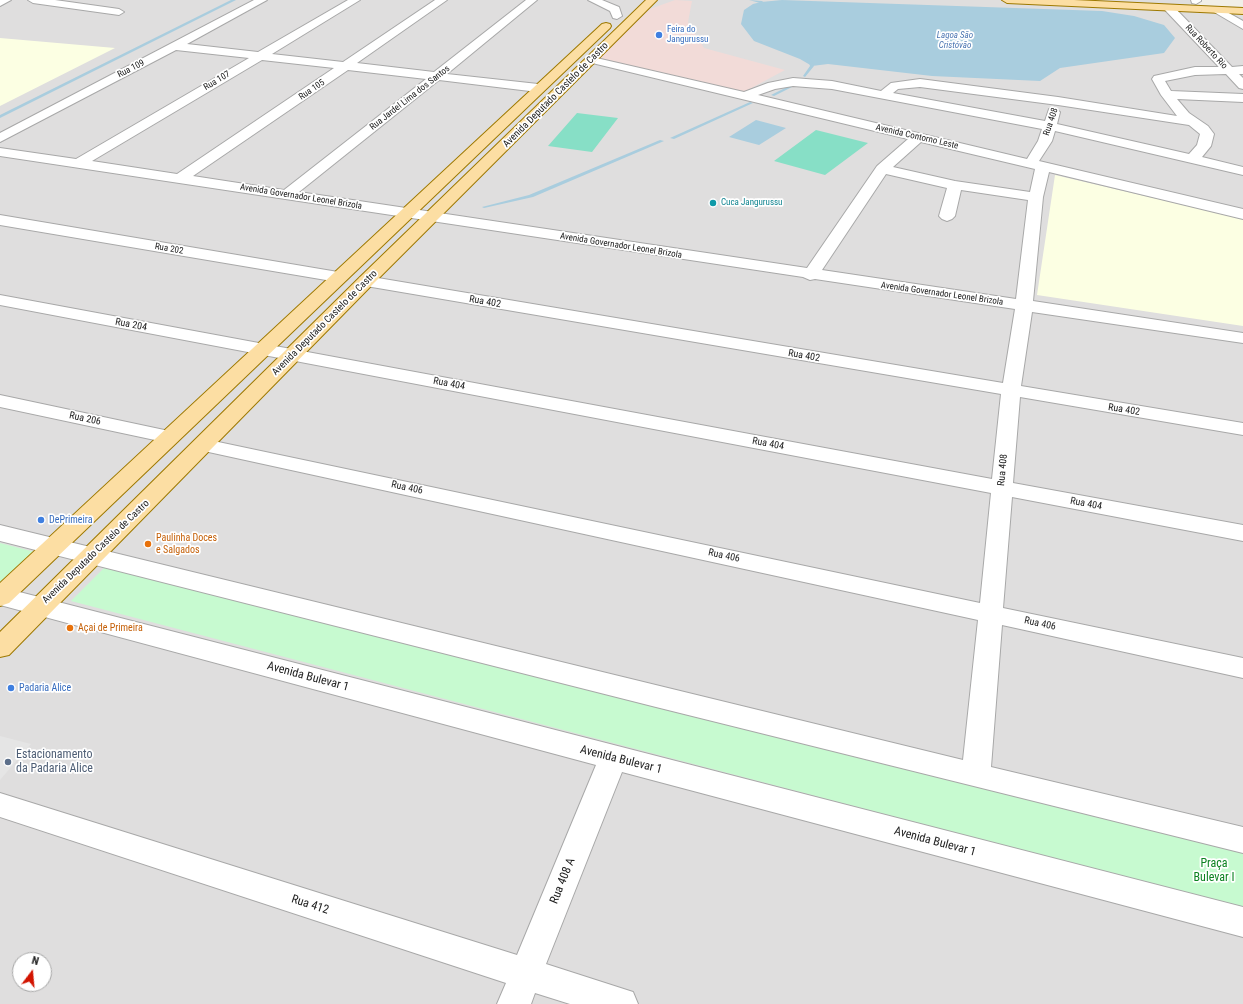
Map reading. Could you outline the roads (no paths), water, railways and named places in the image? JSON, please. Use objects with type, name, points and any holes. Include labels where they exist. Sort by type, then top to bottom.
[{"type":"main road","points":[[648,3],[665,0]]},
{"type":"main road","points":[[1007,0],[1087,2],[1169,8],[1243,11]]},
{"type":"main road","points":[[1181,0],[1243,3]]},
{"type":"main road","name":"Avenida Deputado Castelo de Castro","points":[[0,648],[40,606],[204,445],[366,281],[519,132],[648,3]]},
{"type":"main road","name":"Avenida Deputado Castelo de Castro","points":[[0,596],[621,11]]},
{"type":"main road","points":[[508,117],[531,120]]},
{"type":"main road","points":[[495,129],[519,132]]},
{"type":"street","points":[[0,3],[6,0]]},
{"type":"street","points":[[33,0],[120,12]]},
{"type":"street","name":"Rua 109","points":[[0,138],[262,0]]},
{"type":"street","name":"Rua 107","points":[[79,163],[354,0]]},
{"type":"street","name":"Rua 105","points":[[181,178],[348,66],[442,0]]},
{"type":"street","name":"Rua Jardel Lima dos Santos","points":[[287,195],[438,77],[532,0]]},
{"type":"street","points":[[593,0],[621,11]]},
{"type":"street","name":"Rua Roberto Rio","points":[[1169,8],[1243,86]]},
{"type":"street","points":[[1218,10],[1243,26]]},
{"type":"street","points":[[176,46],[538,88]]},
{"type":"street","name":"Avenida Contorno Leste","points":[[592,60],[1243,214]]},
{"type":"street","points":[[1192,160],[1204,146],[1207,134],[1203,128],[1184,116],[1167,95],[1158,80],[1159,77],[1195,70],[1243,70]]},
{"type":"street","points":[[745,96],[772,86],[793,82],[816,83],[882,93],[1049,126],[1243,171]]},
{"type":"street","points":[[882,93],[895,86],[920,84],[1058,101],[1192,122]]},
{"type":"street","points":[[1167,95],[1243,98]]},
{"type":"street","name":"Rua 408","points":[[976,775],[992,613],[1011,391],[1024,306],[1036,197],[1037,165],[1058,101]]},
{"type":"street","points":[[810,274],[882,169],[918,137]]},
{"type":"street","name":"Avenida Governador Leonel Brizola","points":[[0,152],[181,178],[431,218],[1243,338]]},
{"type":"street","points":[[882,169],[956,185],[1036,197]]},
{"type":"street","points":[[947,216],[956,185]]},
{"type":"street","name":"Rua 202","points":[[0,220],[338,277]]},
{"type":"street","name":"Rua 402","points":[[366,281],[1243,429]]},
{"type":"street","name":"Rua 204","points":[[0,300],[293,355]]},
{"type":"street","name":"Rua 404","points":[[293,355],[1243,533]]},
{"type":"street","name":"Rua 206","points":[[0,401],[169,437]]},
{"type":"street","name":"Rua 406","points":[[204,445],[1243,668]]},
{"type":"street","points":[[0,533],[93,555],[648,695],[1243,840]]},
{"type":"street","name":"Avenida Bulevar 1","points":[[0,596],[1243,922]]},
{"type":"street","name":"Rua 408 A","points":[[514,1004],[613,758]]},
{"type":"street","name":"Rua 412","points":[[0,805],[621,1004]]},
{"type":"water","name":"Lagoa São Cristóvão","points":[[782,0],[1102,11],[1134,16],[1164,25],[1175,38],[1164,53],[1060,68],[1040,81],[932,76],[828,64],[812,66],[800,59],[754,41],[741,24],[744,10],[753,4]]},
{"type":"water","points":[[756,120],[786,128],[759,145],[729,137]]},
{"type":"waterway","points":[[0,117],[234,0]]},
{"type":"waterway","points":[[751,0],[761,2],[767,7]]},
{"type":"waterway","points":[[805,76],[812,66],[808,57]]},
{"type":"waterway","points":[[773,95],[796,84]]},
{"type":"waterway","points":[[672,138],[751,103]]},
{"type":"waterway","points":[[484,207],[531,196],[662,141]]},
{"type":"place","name":"Feira do Jangurussu","points":[[659,35]]},
{"type":"place","name":"Cuca Jangurussu","points":[[713,203]]},
{"type":"place","name":"DePrimeira","points":[[41,520]]},
{"type":"place","name":"Paulinha Doces e Salgados","points":[[148,544]]},
{"type":"place","name":"Açai de Primeira","points":[[70,628]]},
{"type":"place","name":"Padaria Alice","points":[[11,688]]},
{"type":"place","name":"Estacionamento da Padaria Alice","points":[[8,762]]},
{"type":"park label","name":"Praça Bulevar I","points":[[1214,871]]}]
